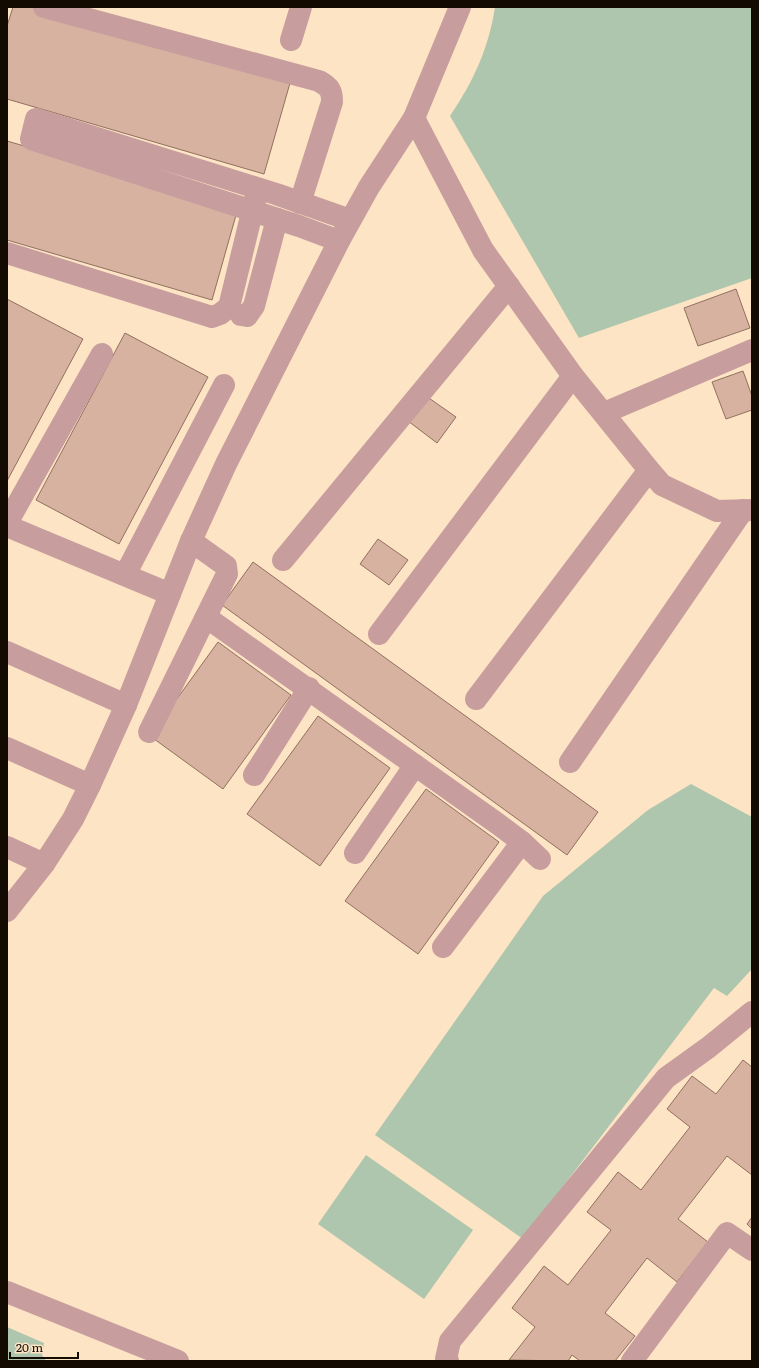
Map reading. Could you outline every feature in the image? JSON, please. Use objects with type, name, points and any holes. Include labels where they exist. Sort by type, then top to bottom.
[{"type":"street","points":[[44,7],[319,81],[328,86],[332,93],[332,102],[300,203]]},
{"type":"street","points":[[8,907],[44,864],[73,819],[126,705],[191,541],[226,464],[339,240],[369,187],[414,118],[460,7]]},
{"type":"street","points":[[291,40],[299,8]]},
{"type":"street","points":[[414,118],[483,250],[573,376],[649,470],[662,484],[717,511],[748,510]]},
{"type":"street","points":[[339,240],[31,140],[36,119],[258,189],[350,220]]},
{"type":"street","points":[[7,253],[212,317],[220,314],[229,307],[258,189]]},
{"type":"street","points":[[241,316],[247,316],[254,306],[277,219]]},
{"type":"street","points":[[283,560],[509,286]]},
{"type":"street","points":[[604,413],[752,350]]},
{"type":"street","points":[[102,354],[7,525],[170,594]]},
{"type":"street","points":[[379,634],[573,376]]},
{"type":"street","points":[[125,575],[224,386]]},
{"type":"street","points":[[476,699],[649,470]]},
{"type":"street","points":[[570,762],[748,510]]},
{"type":"street","points":[[149,732],[227,571],[226,566],[191,541]]},
{"type":"street","points":[[206,617],[309,688],[522,842],[540,859]]},
{"type":"street","points":[[7,652],[126,705]]},
{"type":"street","points":[[254,775],[309,688]]},
{"type":"street","points":[[7,748],[90,785]]},
{"type":"street","points":[[355,853],[415,765]]},
{"type":"street","points":[[443,948],[522,842]]},
{"type":"street","points":[[7,847],[44,864]]},
{"type":"street","points":[[448,1361],[446,1359],[450,1341],[666,1078],[709,1047],[752,1012]]},
{"type":"street","points":[[632,1361],[727,1233],[752,1250]]},
{"type":"street","points":[[7,1292],[178,1361]]},
{"type":"green space","points":[[495,7],[752,7],[752,278],[579,338],[450,116],[466,90],[479,64],[489,37]]},
{"type":"green space","points":[[691,784],[752,817],[752,969],[727,996],[714,988],[523,1239],[375,1135],[543,896],[648,810]]},
{"type":"green space","points":[[366,1155],[473,1230],[424,1299],[318,1224]]},
{"type":"green space","points":[[7,1327],[44,1343],[42,1355],[46,1361],[7,1361]]},
{"type":"building","points":[[13,7],[31,7],[290,83],[264,174],[7,99],[7,26]]},
{"type":"building","points":[[7,141],[238,208],[212,300],[7,240]]},
{"type":"building","points":[[736,289],[750,328],[698,346],[684,308]]},
{"type":"building","points":[[7,299],[83,339],[7,481]]},
{"type":"building","points":[[125,333],[208,377],[119,544],[36,500]]},
{"type":"building","points":[[743,371],[752,396],[752,410],[726,419],[712,382]]},
{"type":"building","points":[[426,396],[456,417],[437,443],[408,421]]},
{"type":"building","points":[[378,539],[408,560],[389,585],[360,564]]},
{"type":"building","points":[[253,562],[598,812],[567,855],[222,605]]},
{"type":"building","points":[[218,642],[291,695],[223,789],[150,736]]},
{"type":"building","points":[[318,716],[390,768],[320,866],[247,814]]},
{"type":"building","points":[[426,789],[499,842],[418,954],[345,901]]},
{"type":"building","points":[[743,1060],[752,1067],[752,1175],[727,1156],[678,1219],[708,1242],[677,1282],[647,1258],[605,1313],[635,1336],[615,1361],[580,1361],[572,1355],[568,1361],[509,1360],[535,1327],[512,1308],[544,1266],[568,1285],[611,1230],[587,1212],[618,1172],[641,1190],[690,1127],[667,1109],[692,1076],[716,1094]]},
{"type":"building","points":[[752,1217],[752,1229],[747,1224]]}]
